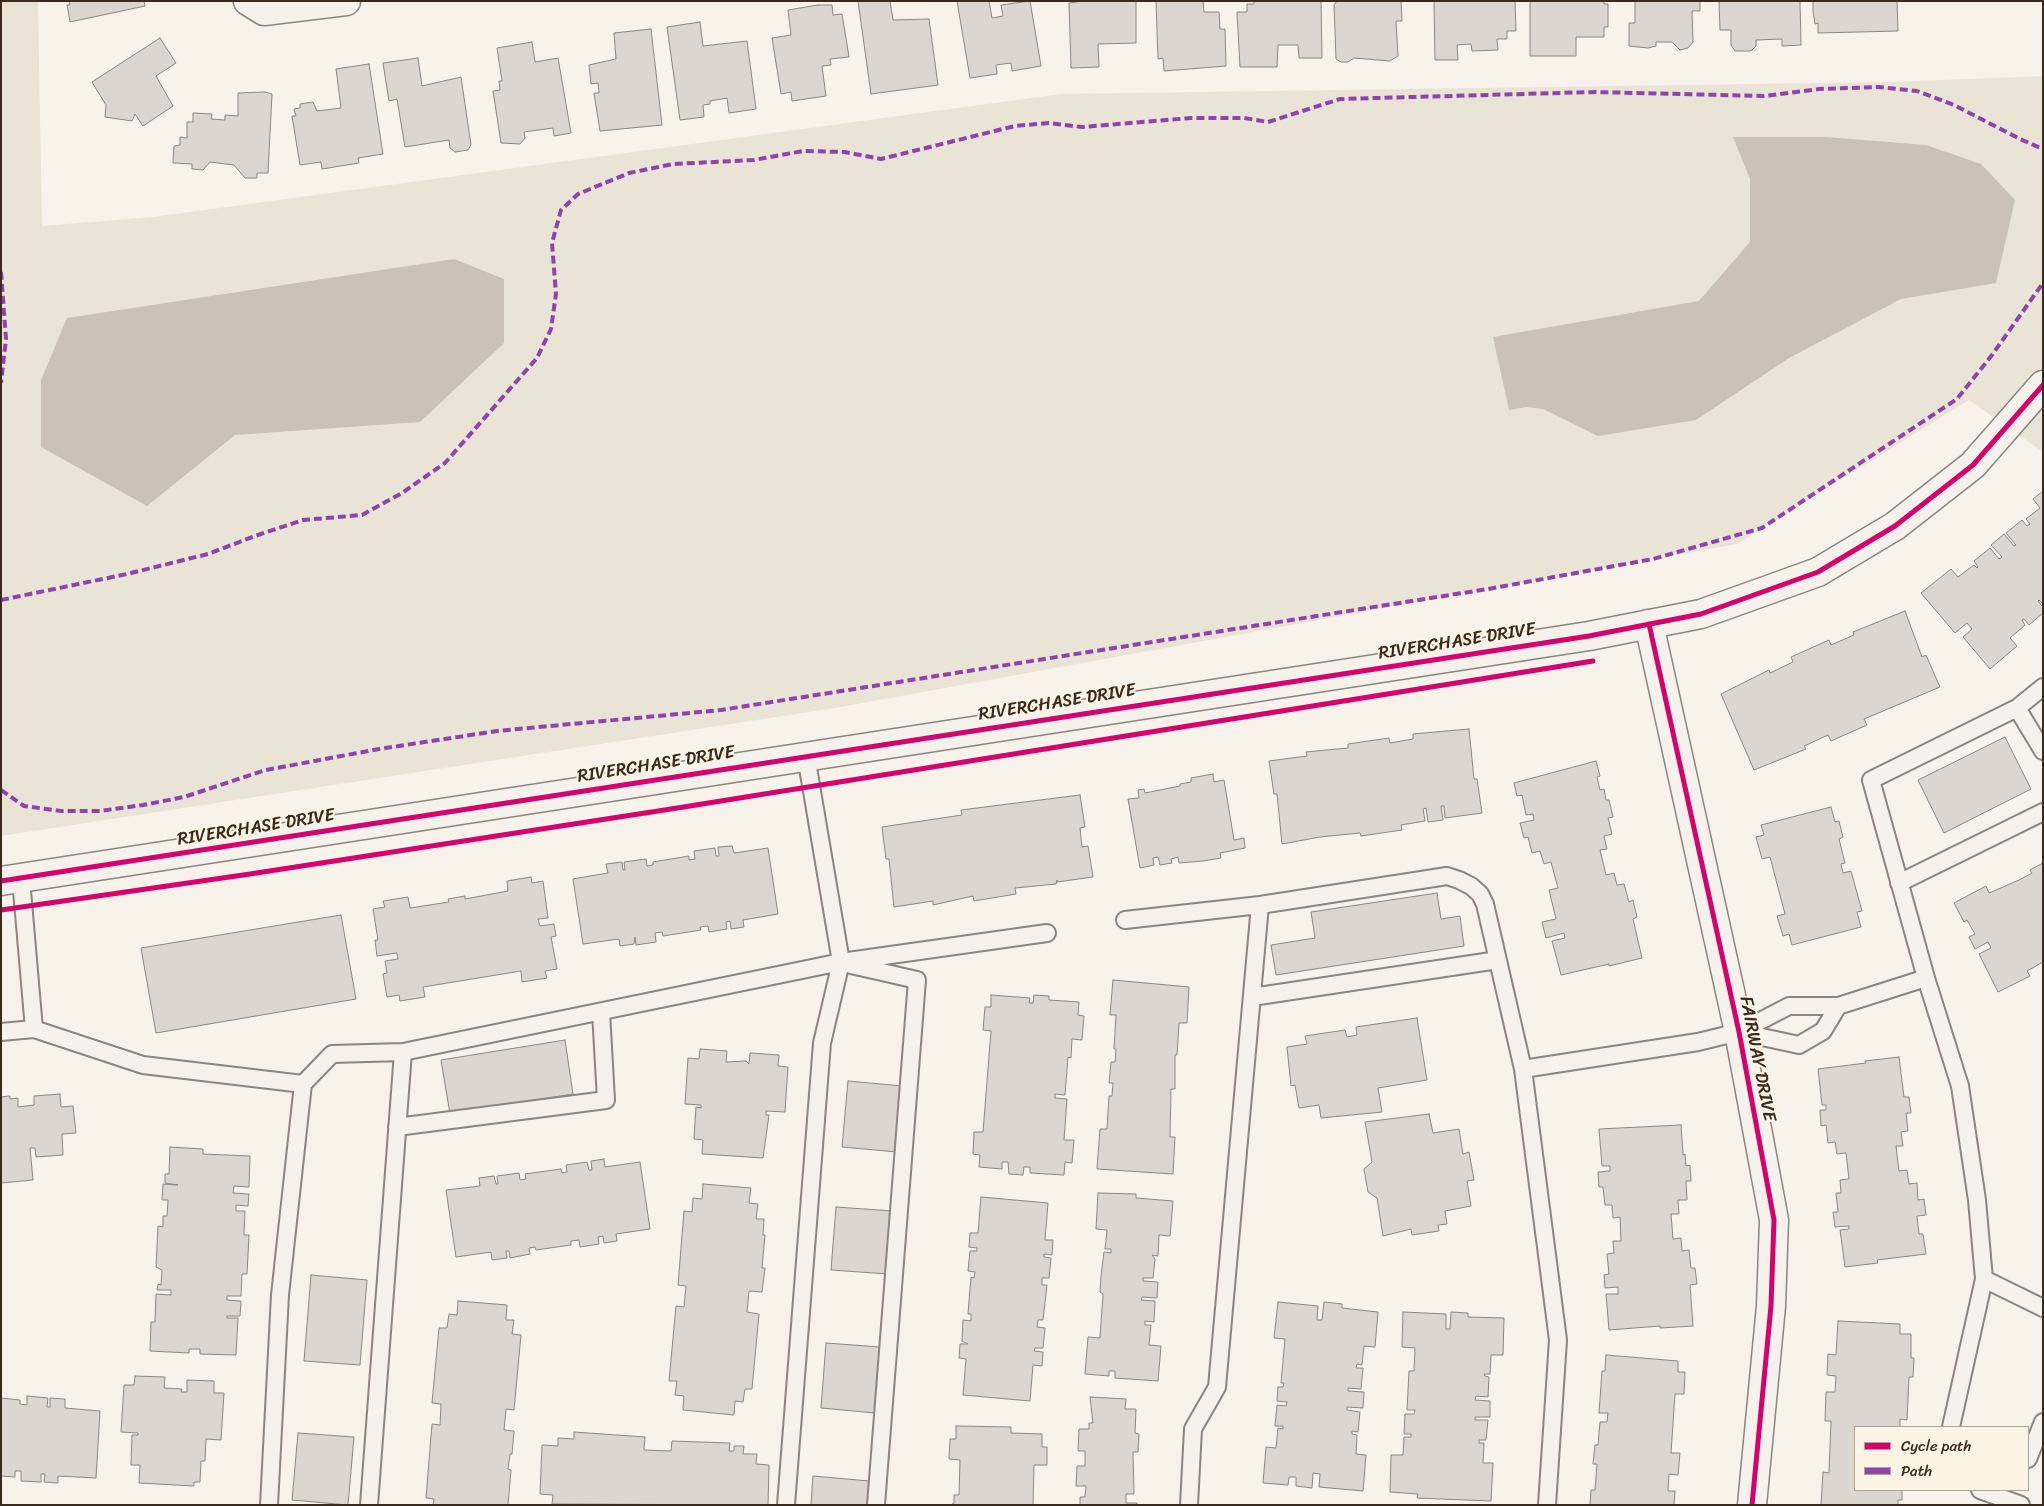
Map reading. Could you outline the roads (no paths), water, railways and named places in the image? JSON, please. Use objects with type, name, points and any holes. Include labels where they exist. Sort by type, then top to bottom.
[{"type":"street","points":[[248,1],[264,12],[346,1]]},
{"type":"street","name":"RIVERCHASE DRIVE","points":[[11,880],[1589,636],[1701,614],[1818,572],[1895,526],[1973,466],[2043,385]]},
{"type":"street","name":"FAIRWAY DRIVE","points":[[1649,624],[1739,1032],[1774,1220],[1771,1306],[1752,1505]]},
{"type":"lane","points":[[1951,1426],[1984,1279],[1976,1200],[1960,1086],[1926,978],[1871,780],[2017,708],[2043,688]]},
{"type":"lane","points":[[2017,708],[2043,751]]},
{"type":"lane","points":[[786,1505],[822,1043],[841,962],[806,756]]},
{"type":"lane","points":[[1899,883],[2043,812]]},
{"type":"lane","points":[[1125,920],[1260,905],[1447,876],[1471,886],[1480,894],[1486,904],[1523,1069],[1558,1340],[1546,1505]]},
{"type":"lane","points":[[11,880],[34,1029]]},
{"type":"lane","points":[[1190,1505],[1193,1429],[1217,1387],[1260,905]]},
{"type":"lane","points":[[269,1505],[280,1295],[303,1084],[332,1054],[403,1052],[841,962],[1047,933]]},
{"type":"lane","points":[[1252,997],[1498,960]]},
{"type":"lane","points":[[841,962],[917,980],[876,1505]]},
{"type":"lane","points":[[1523,1069],[1691,1043],[1739,1032],[1789,1006],[1838,1006],[1926,978]]},
{"type":"lane","points":[[1739,1032],[1799,1045],[1823,1031],[1838,1006]]},
{"type":"lane","points":[[397,1127],[606,1100],[601,1012]]},
{"type":"lane","points":[[1,1032],[34,1029],[143,1065],[303,1084]]},
{"type":"lane","points":[[369,1505],[403,1052]]},
{"type":"lane","points":[[1984,1279],[2043,1308]]},
{"type":"lane","points":[[2029,1457],[2043,1422]]},
{"type":"lane","points":[[1984,1491],[2016,1498]]}]
